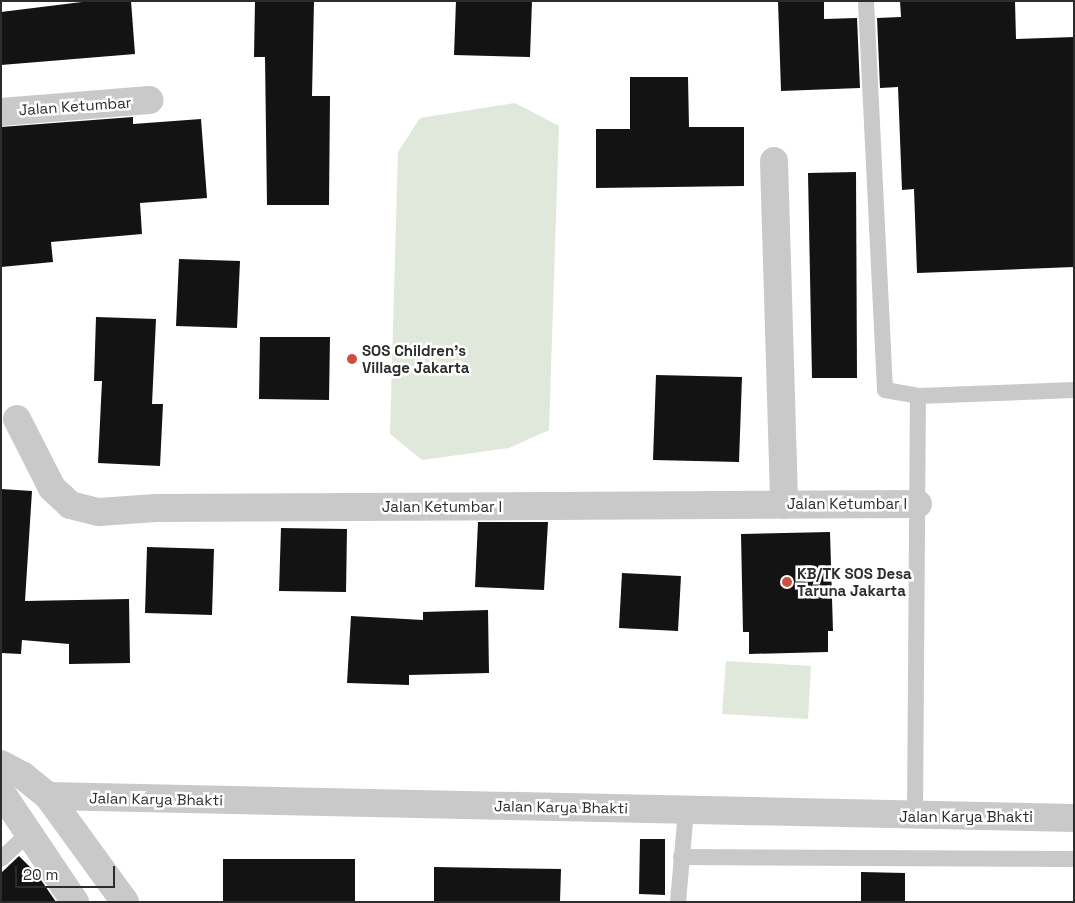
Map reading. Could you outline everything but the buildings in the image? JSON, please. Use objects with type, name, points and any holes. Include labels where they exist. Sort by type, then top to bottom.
[{"type":"street","name":"Jalan Ketumbar","points":[[1,112],[150,100]]},
{"type":"street","points":[[774,161],[784,505]]},
{"type":"street","name":"Jalan Ketumbar I","points":[[17,419],[52,488],[70,505],[99,512],[156,508],[918,504]]},
{"type":"street","points":[[1,764],[48,796],[124,902]]},
{"type":"street","points":[[1,792],[27,835],[75,902]]},
{"type":"street","name":"Jalan Karya Bhakti","points":[[48,796],[916,817],[1074,818]]},
{"type":"lane","points":[[866,1],[885,386],[892,394],[918,396],[1074,390]]},
{"type":"lane","points":[[916,817],[918,396]]},
{"type":"lane","points":[[678,902],[686,810]]},
{"type":"lane","points":[[1,859],[27,835]]},
{"type":"lane","points":[[682,857],[1074,859]]},
{"type":"shaded area","points":[[515,103],[559,126],[549,430],[509,448],[422,460],[390,434],[398,152],[420,118]]},
{"type":"shaded area","points":[[726,661],[811,666],[808,719],[722,714]]},
{"type":"place","name":"SOS Children's Village Jakarta","points":[[352,359]]},
{"type":"place","name":"KB/TK SOS Desa Taruna Jakarta","points":[[787,582]]}]
